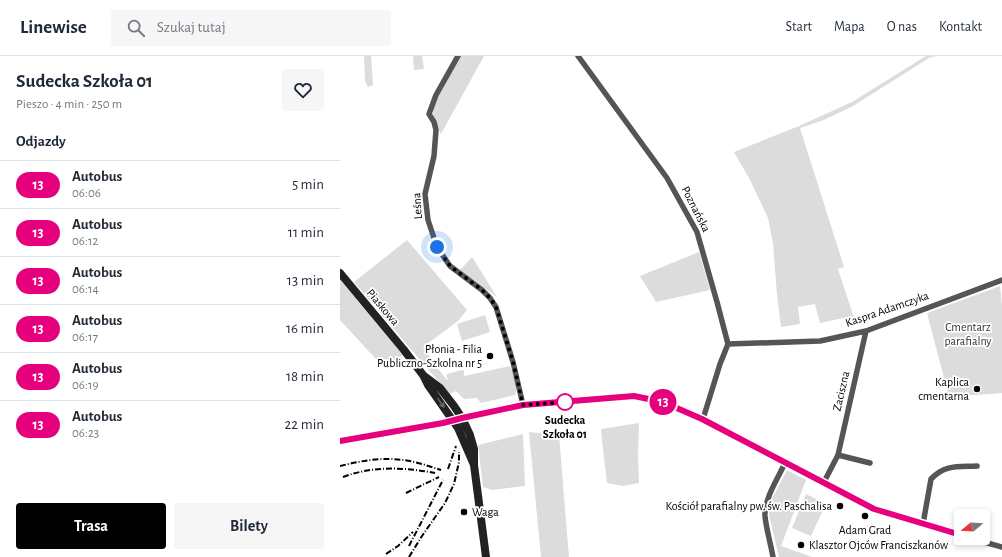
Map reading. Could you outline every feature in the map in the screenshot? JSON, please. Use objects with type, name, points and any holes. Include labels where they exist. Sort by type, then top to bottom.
[{"type":"main road","name":"Piaskowa","points":[[340,273],[423,375],[428,386],[453,421],[474,465]]},
{"type":"main road","name":"Piaskowa","points":[[423,375],[440,388],[454,406],[467,427],[472,440],[486,557]]},
{"type":"street","name":"Leśna","points":[[458,56],[436,95],[429,114],[434,122],[436,130],[434,156],[425,194],[428,220],[437,247],[450,266],[482,290],[496,307],[513,362],[523,405]]},
{"type":"street","name":"Poznańska","points":[[578,56],[667,178],[697,232],[728,344]]},
{"type":"street","name":"Kaspra Adamczyka","points":[[728,344],[820,341],[866,331],[1002,280]]},
{"type":"street","name":"Zaciszna","points":[[824,482],[838,455],[866,331]]},
{"type":"street","points":[[702,419],[728,344]]},
{"type":"street","points":[[340,440],[436,425],[523,405],[634,396],[663,402],[702,419],[874,509],[954,533]]},
{"type":"street","points":[[838,455],[870,463]]},
{"type":"street","points":[[773,557],[765,515],[767,503],[772,490],[785,463]]},
{"type":"street","points":[[923,524],[931,479],[944,469],[951,467],[977,466]]},
{"type":"street","points":[[990,544],[1002,547]]},
{"type":"green space","points":[[364,56],[371,56],[373,85],[368,87],[365,81]]},
{"type":"green space","points":[[413,56],[422,56],[424,69],[414,70]]},
{"type":"green space","points":[[460,56],[484,56],[441,134],[434,116],[434,105],[444,83]]},
{"type":"green space","points":[[926,56],[936,56],[929,58],[853,106],[824,120],[800,128],[844,267],[838,269],[855,321],[848,317],[820,323],[815,304],[798,307],[800,324],[781,327],[773,243],[768,218],[750,180],[734,152],[799,126],[852,102]]},
{"type":"green space","points":[[407,240],[467,310],[458,321],[423,347],[435,365],[447,380],[447,374],[462,370],[464,371],[464,376],[510,366],[516,384],[515,395],[481,403],[477,398],[464,399],[456,391],[449,394],[354,282]]},
{"type":"green space","points":[[699,252],[710,290],[656,302],[640,276]]},
{"type":"green space","points":[[472,257],[497,297],[460,270]]},
{"type":"green space","points":[[340,280],[403,355],[385,369],[340,320]]},
{"type":"green space","name":"Cmentarz parafialny","points":[[1000,286],[1002,305],[1002,393],[949,397],[927,313]]},
{"type":"green space","points":[[485,315],[490,332],[462,341],[457,324]]},
{"type":"green space","points":[[639,423],[639,483],[623,486],[607,483],[601,429]]},
{"type":"green space","points":[[529,432],[559,435],[569,557],[541,557]]},
{"type":"green space","points":[[523,434],[525,486],[492,490],[483,487],[478,445]]},
{"type":"green space","points":[[787,470],[806,480],[781,546],[812,557],[779,557],[769,515],[772,499]]},
{"type":"green space","points":[[806,494],[826,504],[811,536],[792,528]]},
{"type":"railway","points":[[448,469],[456,446]]},
{"type":"railway","points":[[409,557],[445,503],[454,484],[459,462],[459,452]]},
{"type":"railway","points":[[340,466],[371,460],[394,459],[417,463],[441,470]]},
{"type":"railway","points":[[343,477],[354,473],[377,469],[400,469],[435,473]]},
{"type":"railway","points":[[406,493],[439,477]]},
{"type":"railway","points":[[409,546],[443,480]]},
{"type":"railway","points":[[386,554],[398,546],[413,532]]},
{"type":"bus line","name":"13","points":[[340,441],[443,423],[523,405],[634,396],[663,402],[702,419],[874,509],[954,533]]},
{"type":"place","name":"Płonia - Filia Publiczno-Szkolna nr 5","points":[[490,356]]},
{"type":"place","name":"Kaplica cmentarna","points":[[977,389]]},
{"type":"place","name":"Sudecka Szkoła 01","points":[[565,402]]},
{"type":"place","name":"Kościół parafialny pw. św. Paschalisa","points":[[840,506]]},
{"type":"place","name":"Waga","points":[[464,512]]},
{"type":"place","name":"Adam Grad","points":[[865,516]]},
{"type":"place","name":"Klasztor Ojców Franciszkanów","points":[[801,545]]},
{"type":"route","points":[[437,247],[450,266],[482,290],[496,307],[513,362],[523,405],[565,402]]}]
